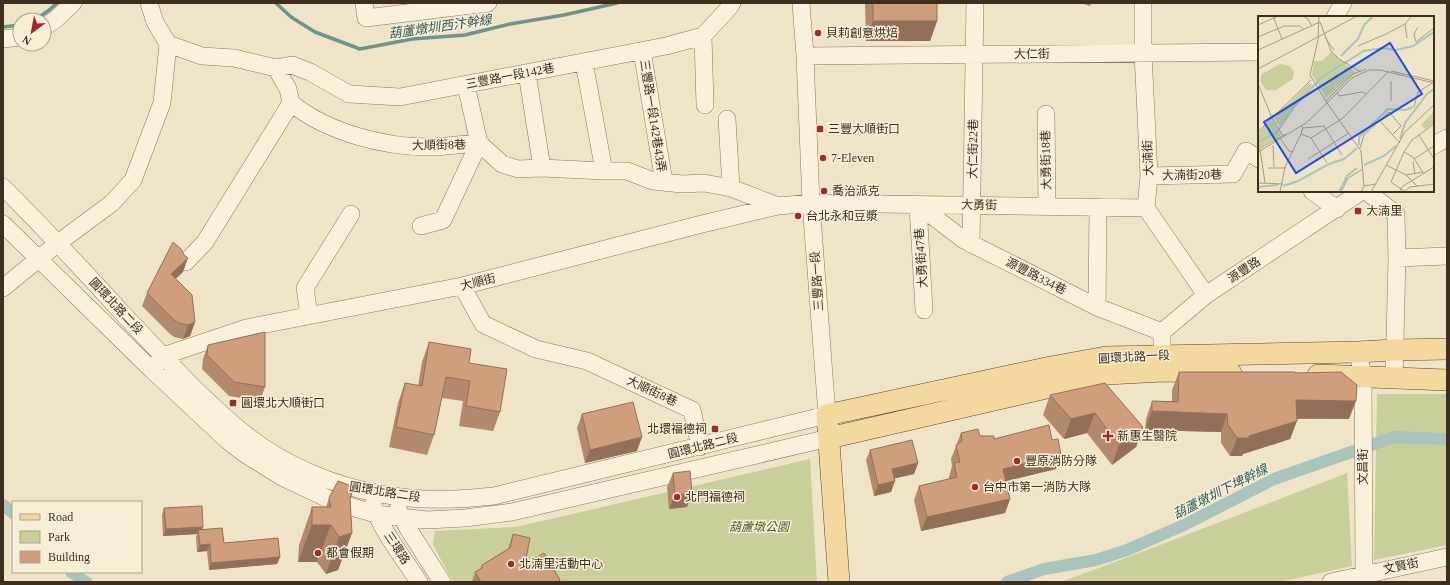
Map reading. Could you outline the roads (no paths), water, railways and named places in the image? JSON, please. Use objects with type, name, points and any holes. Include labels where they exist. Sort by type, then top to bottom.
[{"type":"main road","name":"圓環北路一段","points":[[829,438],[1107,374],[1162,363],[1394,350],[1447,349]]},
{"type":"main road","name":"圓環北路一段","points":[[827,415],[1106,356],[1247,374]]},
{"type":"main road","points":[[1301,375],[1447,380]]},
{"type":"main road","name":"三豐路一段","points":[[827,415],[839,582]]},
{"type":"street","points":[[52,22],[73,3]]},
{"type":"street","points":[[3,288],[58,243],[112,203],[133,180],[162,103],[168,44],[155,22],[149,3]]},
{"type":"street","points":[[364,3],[366,18],[418,7],[487,3]]},
{"type":"street","points":[[705,105],[703,36],[732,3]]},
{"type":"street","name":"三豐路一段","points":[[801,3],[805,56],[811,204],[827,415]]},
{"type":"street","name":"大仁街22巷","points":[[971,244],[975,3]]},
{"type":"street","name":"大湳街","points":[[1143,3],[1143,53],[1149,176],[1146,208]]},
{"type":"street","points":[[1336,16],[1343,3]]},
{"type":"street","name":"三豐路一段142巷","points":[[276,68],[292,66],[310,72],[349,94],[400,97],[642,51],[703,36]]},
{"type":"street","points":[[168,44],[202,56],[234,58],[276,68],[288,89],[291,103],[206,242],[186,262]]},
{"type":"street","name":"三豐路一段142巷43弄","points":[[642,51],[664,182]]},
{"type":"street","name":"大仁街","points":[[805,56],[1258,52]]},
{"type":"street","points":[[584,62],[604,171]]},
{"type":"street","points":[[527,73],[542,168]]},
{"type":"street","points":[[420,226],[443,220],[479,143],[466,85]]},
{"type":"street","name":"大順街8巷","points":[[291,103],[302,112],[352,135],[396,145],[433,147],[479,143],[502,164],[518,169],[542,168],[627,171],[653,181],[682,184],[704,183],[731,188],[778,206]]},
{"type":"street","name":"大勇街18巷","points":[[1046,114],[1047,206]]},
{"type":"street","points":[[727,119],[731,188]]},
{"type":"street","points":[[1434,145],[1447,138]]},
{"type":"street","name":"大湳街20巷","points":[[1149,176],[1233,174],[1253,155]]},
{"type":"street","name":"圓環北路二段","points":[[3,187],[58,243],[163,356],[225,419],[270,453],[311,474],[333,482],[369,491],[410,498],[451,499],[494,496],[827,415]]},
{"type":"street","points":[[1313,192],[1337,209]]},
{"type":"street","name":"源豐路","points":[[1162,332],[1206,295],[1361,192]]},
{"type":"street","points":[[1367,192],[1396,214],[1397,258],[1394,378]]},
{"type":"street","name":"大勇街","points":[[811,204],[1146,208]]},
{"type":"street","name":"大順街","points":[[163,356],[246,328],[462,286],[702,224],[778,206],[811,204]]},
{"type":"street","name":"源豐路334巷","points":[[918,205],[971,244],[1098,307],[1162,332]]},
{"type":"street","name":"大勇街47巷","points":[[918,205],[924,310]]},
{"type":"street","points":[[1098,207],[1098,307]]},
{"type":"street","points":[[1146,208],[1206,295]]},
{"type":"street","points":[[309,315],[305,288],[351,214]]},
{"type":"street","name":"圓環北路二段","points":[[3,224],[152,370],[228,441],[282,478],[335,502],[376,514],[427,520],[465,518],[512,512],[829,438]]},
{"type":"street","points":[[1397,258],[1447,256]]},
{"type":"street","name":"大順街8巷","points":[[462,286],[483,324],[536,349],[587,361],[692,410],[700,447]]},
{"type":"street","points":[[1162,332],[1162,363]]},
{"type":"street","name":"文昌街","points":[[1358,352],[1363,376],[1363,578]]},
{"type":"street","points":[[152,370],[163,356]]},
{"type":"street","name":"三環路","points":[[369,491],[376,514],[419,582]]},
{"type":"street","name":"三環路","points":[[394,496],[401,516],[442,582]]},
{"type":"street","name":"文賢街","points":[[1331,582],[1363,578],[1447,557]]},
{"type":"waterway","name":"葫蘆燉圳西汴幹線","points":[[47,12],[57,3]]},
{"type":"waterway","name":"葫蘆燉圳西汴幹線","points":[[276,3],[291,17],[315,32],[360,49],[412,39],[465,35],[510,24],[564,15],[617,3]]},
{"type":"waterway","name":"葫蘆燉圳西汴幹線","points":[[3,27],[12,26]]},
{"type":"waterway","name":"葫蘆墩圳下埤幹線","points":[[1007,582],[1044,569],[1096,560],[1127,550],[1184,525],[1274,479],[1394,437],[1447,439]]},
{"type":"waterway","name":"葫蘆墩圳下埤幹線","points":[[3,505],[12,512]]},
{"type":"waterway","name":"葫蘆墩圳下埤幹線","points":[[72,573],[86,582]]},
{"type":"place","name":"貝莉創意烘焙","points":[[818,33]]},
{"type":"place","name":"三豐大順街口","points":[[820,129]]},
{"type":"place","name":"7-Eleven","points":[[823,158]]},
{"type":"place","name":"喬治派克","points":[[824,191]]},
{"type":"place","name":"大湳里","points":[[1358,211]]},
{"type":"place","name":"台北永和豆漿","points":[[798,216]]},
{"type":"place","name":"圓環北大順街口","points":[[233,403]]},
{"type":"place","name":"北環福德祠","points":[[715,429]]},
{"type":"place","name":"新惠生醫院","points":[[1108,436]]},
{"type":"place","name":"豐原消防分隊","points":[[1017,461]]},
{"type":"place","name":"台中市第一消防大隊","points":[[975,487]]},
{"type":"place","name":"北門福德祠","points":[[677,497]]},
{"type":"place","name":"都會假期","points":[[318,553]]},
{"type":"place","name":"北湳里活動中心","points":[[511,564]]},
{"type":"park label","name":"葫蘆墩公園","points":[[759,527]]}]
